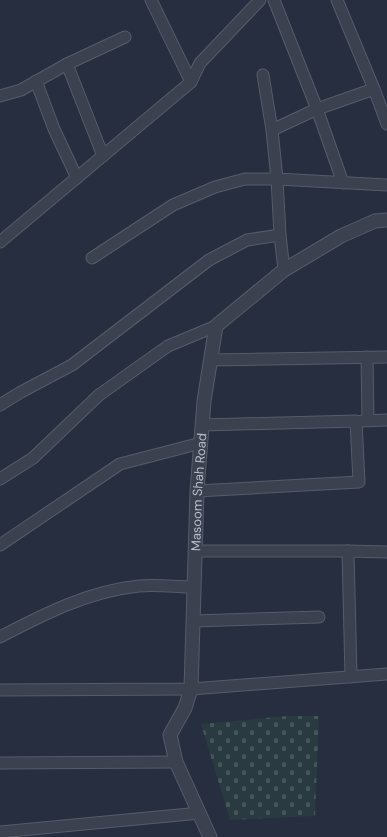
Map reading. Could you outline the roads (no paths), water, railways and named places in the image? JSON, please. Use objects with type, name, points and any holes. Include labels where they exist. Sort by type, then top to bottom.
[{"type":"street","points":[[152,0],[191,82]]},
{"type":"street","points":[[0,242],[191,82],[200,63],[260,0]]},
{"type":"street","points":[[274,0],[317,109],[343,183]]},
{"type":"street","points":[[337,0],[387,124]]},
{"type":"street","points":[[0,96],[21,90],[67,64],[124,37]]},
{"type":"street","points":[[67,64],[103,156]]},
{"type":"street","points":[[264,75],[272,130],[284,270]]},
{"type":"street","points":[[36,82],[54,129],[77,178]]},
{"type":"street","points":[[272,130],[317,109],[374,89]]},
{"type":"street","points":[[92,258],[173,205],[215,187],[245,179],[277,179],[387,185]]},
{"type":"street","points":[[0,479],[33,458],[98,395],[168,346],[216,326],[284,270],[341,236],[381,221]]},
{"type":"street","points":[[0,405],[72,365],[209,260],[247,240],[280,235]]},
{"type":"street","name":"Masoom Shah Road","points":[[210,837],[176,762],[170,735],[185,708],[192,689],[197,490],[204,401],[216,326]]},
{"type":"street","points":[[367,357],[368,420]]},
{"type":"street","points":[[211,360],[387,357]]},
{"type":"street","points":[[202,425],[387,420]]},
{"type":"street","points":[[197,490],[359,482],[356,421]]},
{"type":"street","points":[[0,545],[120,464],[201,443]]},
{"type":"street","points":[[348,551],[351,677]]},
{"type":"street","points":[[195,552],[387,552]]},
{"type":"street","points":[[0,637],[38,617],[92,595],[140,586],[194,587]]},
{"type":"street","points":[[193,621],[319,617]]},
{"type":"street","points":[[0,690],[192,689],[387,674]]},
{"type":"street","points":[[0,763],[176,762]]},
{"type":"street","points":[[0,832],[200,813]]}]
